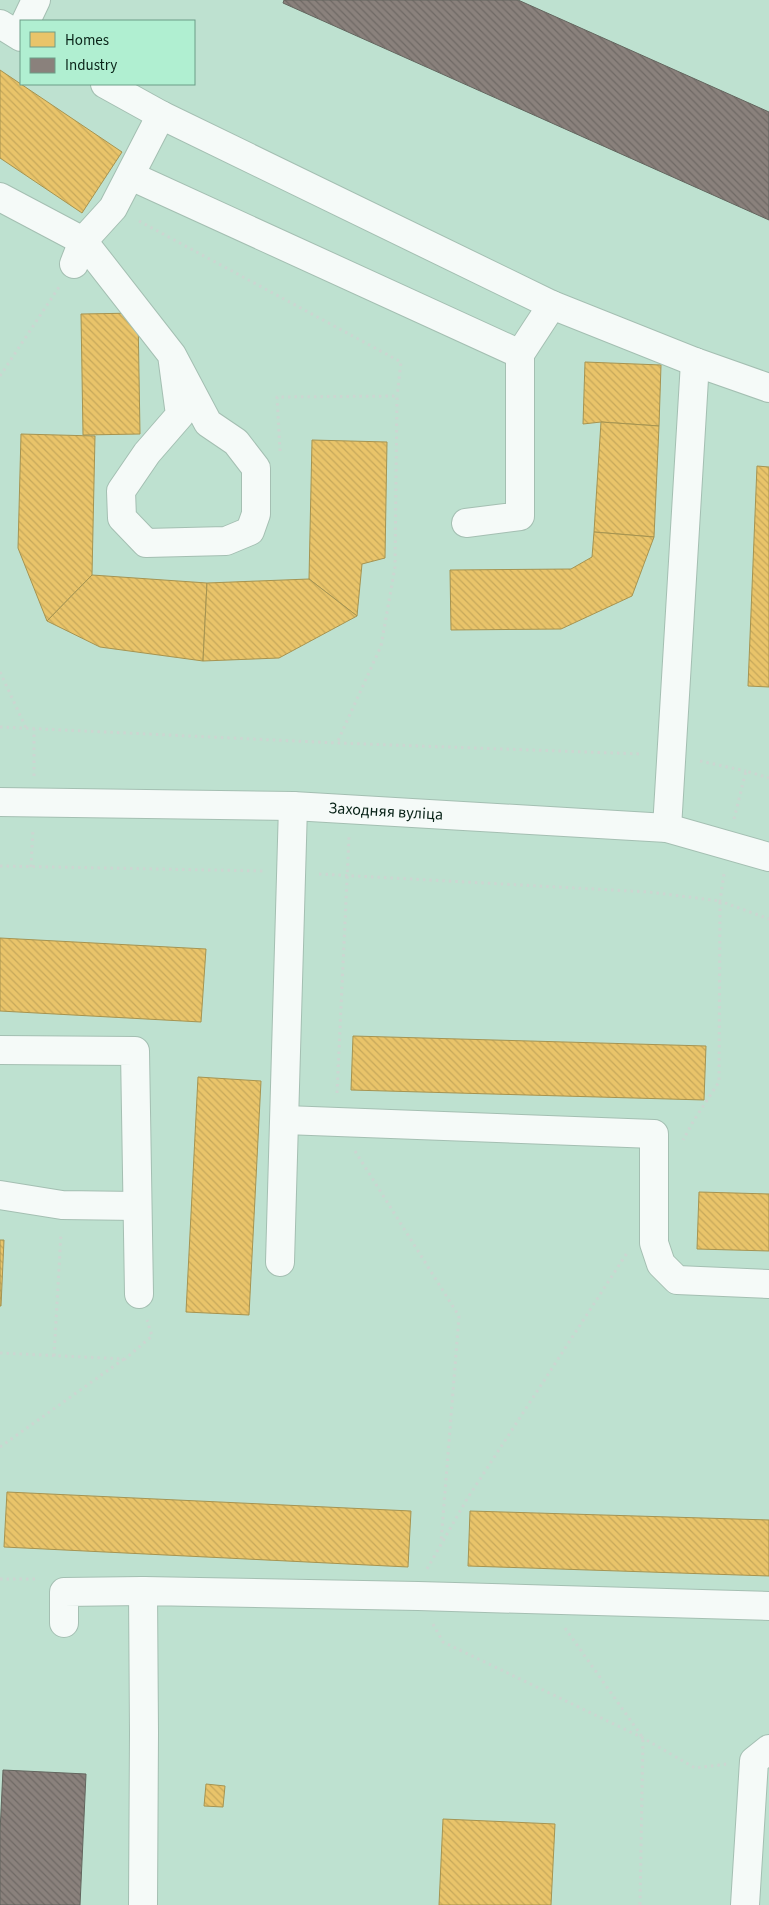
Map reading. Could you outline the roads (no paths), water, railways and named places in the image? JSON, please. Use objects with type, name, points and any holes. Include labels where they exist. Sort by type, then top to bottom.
[{"type":"street","points":[[23,20],[36,0]]},
{"type":"street","points":[[107,85],[161,115],[552,306],[695,362],[769,388]]},
{"type":"street","points":[[78,252],[113,208],[161,115]]},
{"type":"street","points":[[131,176],[520,354]]},
{"type":"street","points":[[0,197],[78,252],[172,355],[208,423],[236,442],[256,468],[256,514],[250,531],[226,541],[146,542],[122,518],[121,491],[146,453],[180,415],[172,355]]},
{"type":"street","points":[[466,523],[520,516],[520,354],[552,306]]},
{"type":"street","points":[[667,828],[695,362]]},
{"type":"street","name":"Заходняя вуліца","points":[[0,802],[292,806],[667,828],[769,857]]},
{"type":"street","points":[[280,1262],[292,806]]},
{"type":"street","points":[[0,1050],[135,1052],[139,1294]]},
{"type":"street","points":[[285,1120],[654,1134],[654,1242],[661,1264],[677,1280],[769,1284]]},
{"type":"street","points":[[0,1195],[62,1205],[137,1206]]},
{"type":"street","points":[[143,1591],[143,1905]]},
{"type":"street","points":[[64,1623],[64,1592],[143,1591],[418,1596],[769,1606]]},
{"type":"street","points":[[745,1905],[761,1755]]}]
